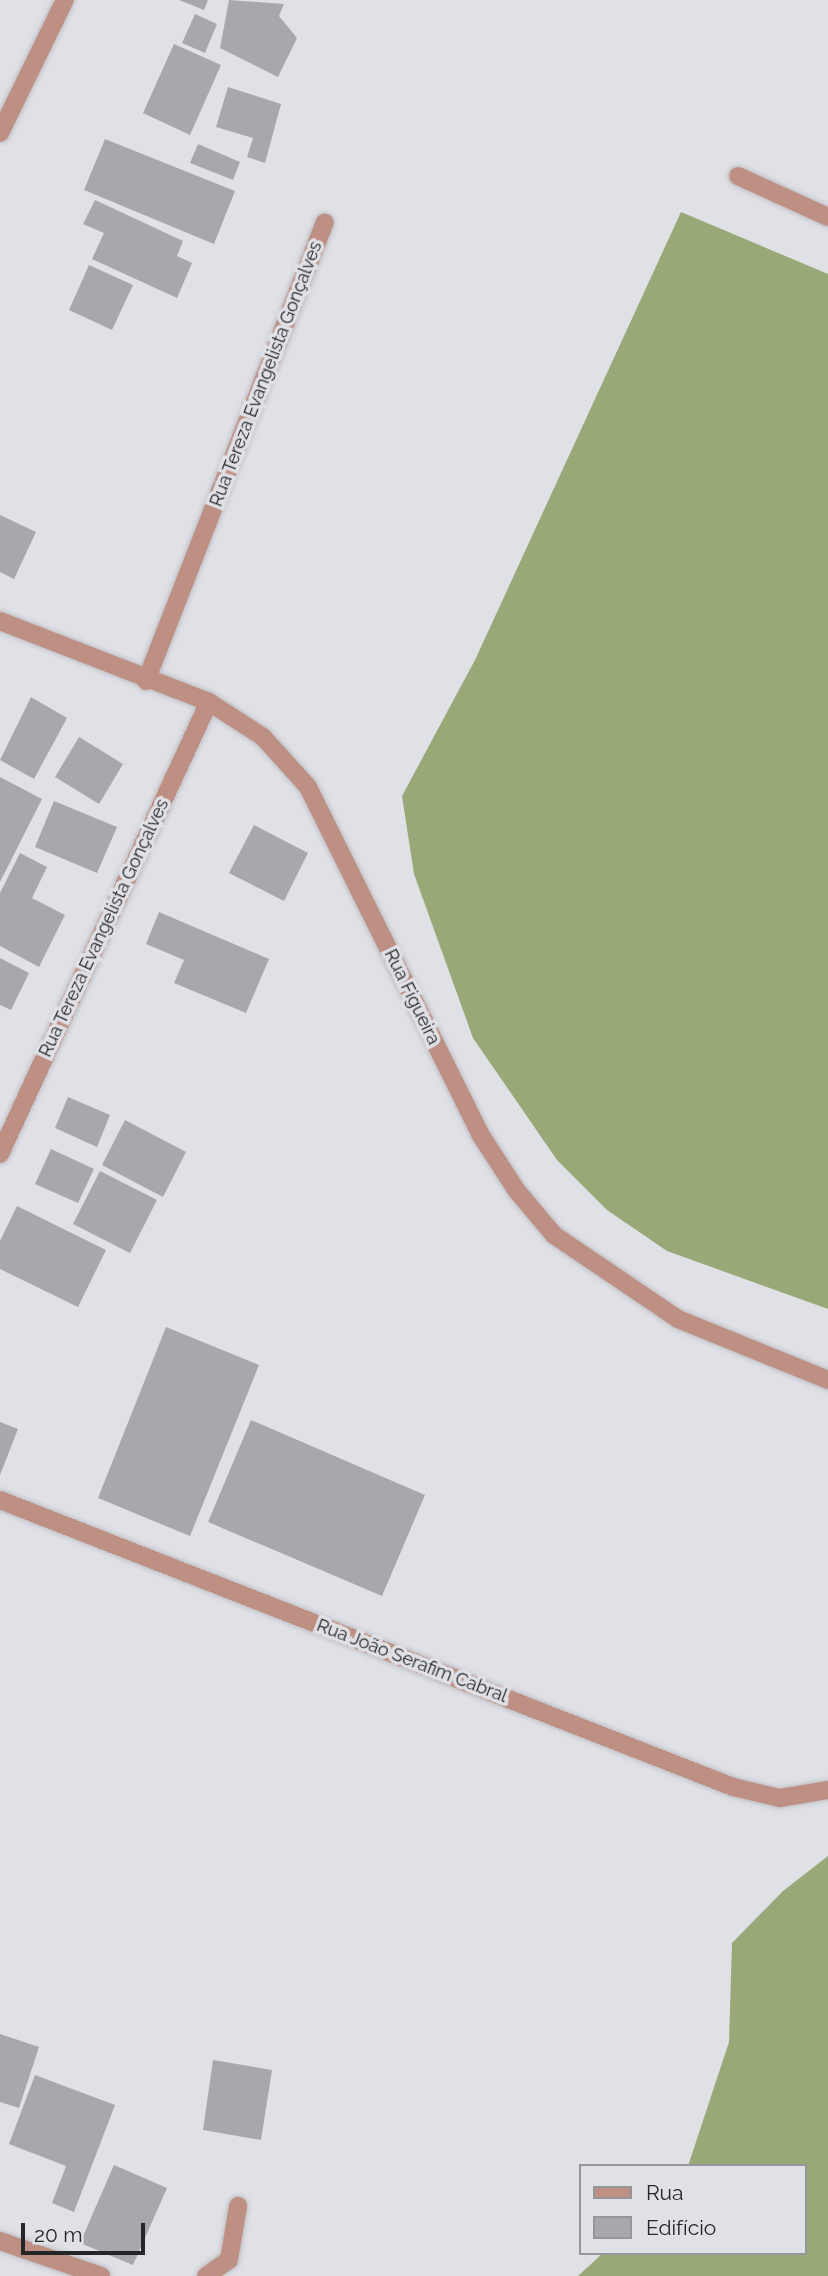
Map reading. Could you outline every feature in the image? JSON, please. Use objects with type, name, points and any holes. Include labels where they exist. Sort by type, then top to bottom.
[{"type":"street","points":[[0,133],[65,0]]},
{"type":"street","points":[[738,176],[828,217]]},
{"type":"street","name":"Rua Tereza Evangelista Gonçalves","points":[[146,681],[325,223]]},
{"type":"street","name":"Rua Figueira","points":[[0,621],[146,681],[209,702],[263,737],[308,787],[480,1134],[517,1191],[554,1235],[678,1319],[828,1380]]},
{"type":"street","name":"Rua Tereza Evangelista Gonçalves","points":[[0,1154],[209,702]]},
{"type":"street","name":"Rua João Serafim Cabral","points":[[0,1500],[733,1787],[780,1798],[828,1790]]},
{"type":"street","points":[[206,2276],[229,2260],[238,2206]]},
{"type":"street","points":[[0,2242],[101,2276]]},
{"type":"green space","points":[[681,212],[828,274],[828,1309],[667,1251],[607,1210],[557,1160],[473,1038],[414,874],[402,796],[475,660]]},
{"type":"green space","points":[[828,1856],[828,2276],[578,2276],[601,2255],[807,2255],[807,2164],[689,2164],[729,2042],[732,1943],[783,1891]]},
{"type":"building","points":[[179,0],[208,0],[204,10]]},
{"type":"building","points":[[229,0],[284,4],[279,16],[297,38],[278,77],[220,48]]},
{"type":"building","points":[[195,14],[217,24],[205,53],[182,43]]},
{"type":"building","points":[[174,44],[221,65],[190,135],[143,113]]},
{"type":"building","points":[[228,87],[281,104],[265,163],[247,157],[253,138],[216,127]]},
{"type":"building","points":[[105,139],[235,191],[214,244],[84,190]]},
{"type":"building","points":[[198,144],[240,162],[233,180],[190,163]]},
{"type":"building","points":[[95,200],[183,241],[177,256],[192,263],[177,298],[92,259],[104,233],[83,224]]},
{"type":"building","points":[[89,265],[133,285],[112,330],[69,310]]},
{"type":"building","points":[[0,515],[36,532],[14,579],[0,572]]},
{"type":"building","points":[[31,697],[67,718],[34,779],[0,760]]},
{"type":"building","points":[[79,737],[123,764],[99,804],[55,777]]},
{"type":"building","points":[[0,777],[42,799],[0,882]]},
{"type":"building","points":[[54,801],[117,827],[97,873],[35,847]]},
{"type":"building","points":[[254,825],[308,853],[284,901],[229,873]]},
{"type":"building","points":[[20,853],[47,867],[32,898],[65,915],[39,967],[0,946],[0,893]]},
{"type":"building","points":[[159,912],[269,959],[246,1013],[174,983],[184,960],[146,944]]},
{"type":"building","points":[[0,958],[29,973],[11,1010],[0,1005]]},
{"type":"building","points":[[68,1097],[110,1115],[97,1147],[55,1128]]},
{"type":"building","points":[[125,1120],[186,1152],[163,1197],[102,1165]]},
{"type":"building","points":[[51,1149],[94,1169],[78,1203],[35,1184]]},
{"type":"building","points":[[100,1171],[157,1200],[130,1253],[73,1224]]},
{"type":"building","points":[[17,1206],[106,1250],[78,1307],[0,1269],[0,1241]]},
{"type":"building","points":[[166,1327],[259,1365],[190,1536],[98,1498]]},
{"type":"building","points":[[251,1420],[425,1495],[382,1596],[208,1522]]},
{"type":"building","points":[[0,1422],[18,1429],[0,1475]]},
{"type":"building","points":[[0,2034],[39,2047],[19,2108],[0,2102]]},
{"type":"building","points":[[213,2060],[272,2070],[261,2140],[203,2130]]},
{"type":"building","points":[[35,2075],[115,2105],[74,2212],[52,2203],[66,2166],[9,2144]]},
{"type":"building","points":[[114,2165],[167,2188],[133,2265],[80,2243]]}]
